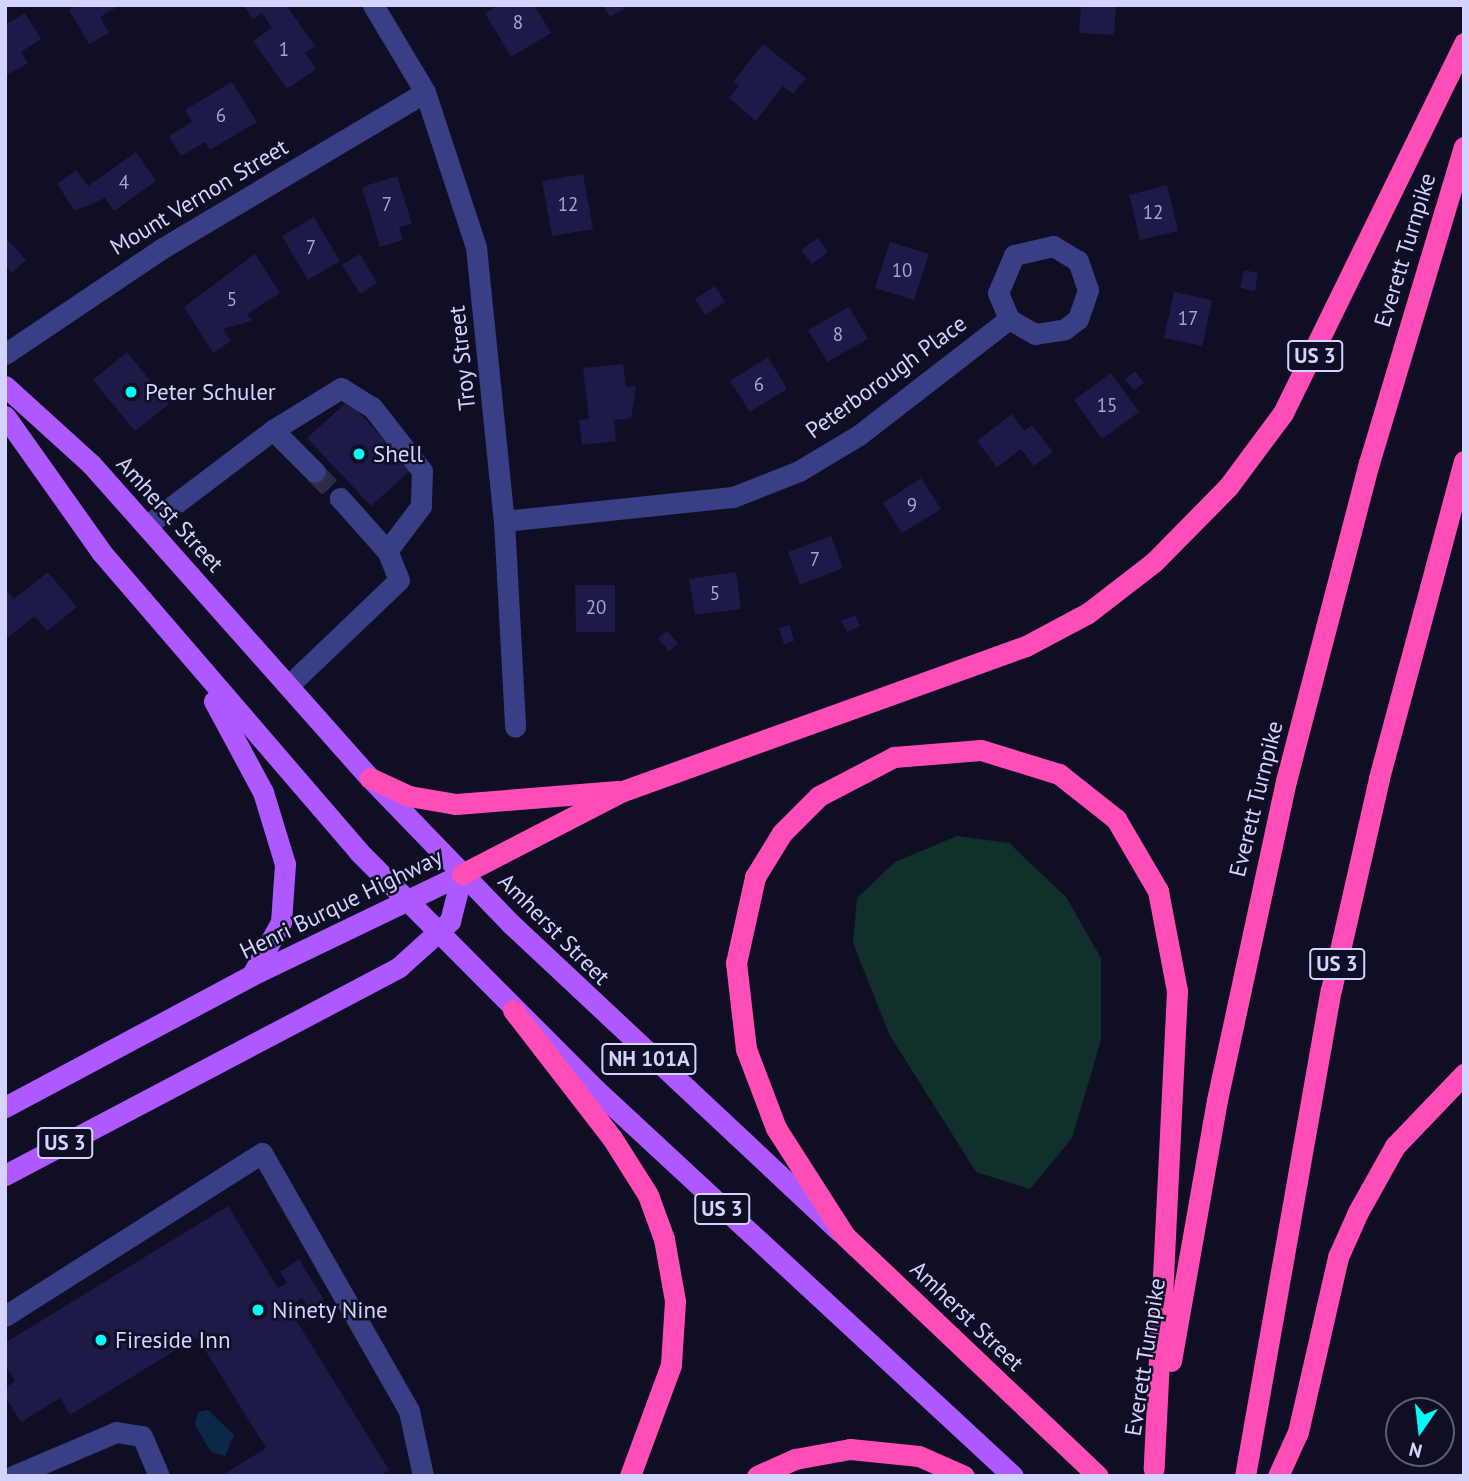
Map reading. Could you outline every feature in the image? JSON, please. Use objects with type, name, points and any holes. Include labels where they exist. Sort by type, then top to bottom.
[{"type":"highway","name":"US 3","points":[[462,874],[623,791],[1018,650],[1088,612],[1174,544],[1243,469],[1294,394],[1464,43]]},
{"type":"highway","name":"Everett Turnpike","points":[[1153,1472],[1214,1114],[1283,794],[1369,463],[1464,146]]},
{"type":"highway","name":"US 3","points":[[1245,1476],[1337,963],[1464,461]]},
{"type":"highway","points":[[845,1236],[776,1128],[744,1041],[736,963],[755,877],[793,820],[863,769],[946,749],[1041,766],[1092,795],[1127,832],[1158,891],[1173,943],[1177,1004],[1153,1472]]},
{"type":"highway","points":[[370,778],[409,796],[456,804],[623,791]]},
{"type":"highway","points":[[513,1010],[620,1149],[664,1239],[675,1301],[671,1365],[630,1476]]},
{"type":"highway","points":[[1278,1476],[1298,1432],[1335,1269],[1358,1212],[1395,1146],[1464,1074]]},
{"type":"highway","name":"Amherst Street","points":[[845,1236],[1098,1476]]},
{"type":"highway","points":[[757,1476],[795,1459],[850,1449],[919,1456],[964,1476]]},
{"type":"main road","name":"Amherst Street","points":[[5,386],[68,441],[370,778],[462,874],[647,1057],[845,1236]]},
{"type":"main road","points":[[5,416],[52,490],[173,637],[404,900],[438,935]]},
{"type":"main road","points":[[173,637],[247,760],[282,844],[281,922],[252,975]]},
{"type":"main road","name":"Henri Burque Highway","points":[[5,1107],[252,975],[462,874]]},
{"type":"main road","name":"Henri Burque Highway","points":[[5,1175],[376,981],[438,935],[454,914],[462,874]]},
{"type":"main road","name":"US 3","points":[[438,935],[513,1010],[1013,1476]]},
{"type":"street","name":"Troy Street","points":[[373,5],[425,92],[475,247],[504,521],[514,727]]},
{"type":"street","name":"Mount Vernon Street","points":[[5,354],[161,249],[425,92]]},
{"type":"street","points":[[1053,246],[1078,261],[1088,290],[1078,319],[1065,329],[1035,334],[1009,318],[999,279],[1014,256],[1053,246]]},
{"type":"street","name":"Peterborough Place","points":[[504,521],[733,497],[799,471],[859,435],[1009,318]]},
{"type":"street","points":[[146,526],[273,430],[341,388],[372,407],[422,471],[421,506],[387,551]]},
{"type":"street","points":[[273,430],[315,472]]},
{"type":"street","points":[[288,686],[392,593],[399,580],[387,551],[340,498]]},
{"type":"street","points":[[5,1315],[262,1153],[409,1411],[423,1476]]},
{"type":"street","points":[[13,1476],[60,1467],[116,1432],[142,1436],[159,1476]]},
{"type":"green space","points":[[957,836],[1009,843],[1066,897],[1101,958],[1101,1040],[1072,1138],[1030,1189],[976,1172],[889,1034],[853,943],[857,898],[895,862]]},
{"type":"water","points":[[208,1410],[234,1435],[225,1456],[211,1452],[195,1425],[198,1412]]},
{"type":"building","points":[[77,5],[120,5],[100,17],[109,33],[89,44],[69,10]]},
{"type":"building","points":[[243,5],[286,5],[315,46],[305,53],[316,69],[287,89],[253,41],[272,28],[262,13],[253,19]]},
{"type":"building","points":[[499,5],[534,5],[551,33],[511,57],[485,13]]},
{"type":"building","points":[[603,5],[622,5],[624,9],[610,17]]},
{"type":"building","points":[[1081,5],[1116,5],[1114,35],[1079,33]]},
{"type":"building","points":[[25,13],[41,39],[21,52],[28,63],[5,76],[5,25]]},
{"type":"building","points":[[763,44],[806,78],[793,94],[783,86],[756,121],[729,98],[739,86],[733,82]]},
{"type":"building","points":[[232,82],[257,122],[210,150],[205,142],[181,156],[169,136],[192,122],[185,110]]},
{"type":"building","points":[[136,152],[156,181],[114,211],[105,198],[75,211],[57,184],[76,170],[88,186]]},
{"type":"building","points":[[583,174],[593,229],[552,236],[542,181]]},
{"type":"building","points":[[397,176],[412,224],[399,227],[403,240],[380,247],[362,187]]},
{"type":"building","points":[[1167,185],[1178,231],[1140,240],[1129,195]]},
{"type":"building","points":[[314,217],[340,261],[308,280],[282,236]]},
{"type":"building","points":[[5,237],[26,260],[12,273],[5,265]]},
{"type":"building","points":[[818,238],[828,252],[812,264],[801,250]]},
{"type":"building","points":[[890,242],[929,254],[914,300],[875,288]]},
{"type":"building","points":[[255,254],[280,293],[247,314],[252,321],[223,329],[231,341],[213,353],[184,307]]},
{"type":"building","points":[[360,254],[377,283],[360,294],[342,265]]},
{"type":"building","points":[[1244,270],[1258,273],[1255,291],[1240,288]]},
{"type":"building","points":[[715,286],[725,302],[705,315],[695,299]]},
{"type":"building","points":[[1174,292],[1212,300],[1202,346],[1164,338]]},
{"type":"building","points":[[849,307],[868,339],[827,362],[808,330]]},
{"type":"building","name":"Peter Schuler","points":[[127,352],[169,404],[135,431],[93,380]]},
{"type":"building","points":[[768,357],[787,389],[750,412],[730,381]]},
{"type":"building","points":[[623,364],[626,387],[636,386],[631,418],[614,420],[616,441],[582,445],[579,420],[589,419],[583,368]]},
{"type":"building","points":[[1135,371],[1144,383],[1134,390],[1125,379]]},
{"type":"building","points":[[1111,373],[1139,412],[1102,439],[1074,400]]},
{"type":"building","name":"Shell","points":[[348,401],[412,469],[371,506],[307,438]]},
{"type":"building","points":[[1012,414],[1024,431],[1032,425],[1053,452],[1034,466],[1021,449],[997,467],[977,441]]},
{"type":"building","points":[[921,478],[941,509],[902,533],[883,503]]},
{"type":"building","points":[[831,536],[843,568],[800,585],[788,552]]},
{"type":"building","points":[[48,572],[77,607],[47,631],[35,616],[5,640],[5,589],[14,599]]},
{"type":"building","points":[[736,572],[741,609],[695,615],[689,579]]},
{"type":"building","points":[[575,585],[615,585],[615,632],[576,632]]},
{"type":"building","points":[[855,615],[860,626],[847,632],[841,621]]},
{"type":"building","points":[[790,625],[794,641],[784,644],[779,628]]},
{"type":"building","points":[[667,631],[678,643],[669,651],[658,638]]},
{"type":"building","name":"Fireside Inn","points":[[228,1206],[278,1288],[287,1283],[280,1272],[299,1259],[324,1300],[309,1309],[302,1298],[288,1307],[389,1470],[380,1476],[221,1476],[266,1448],[197,1337],[70,1415],[60,1398],[21,1422],[5,1397],[5,1388],[15,1381],[5,1365],[5,1343]]},
{"type":"tunnel","points":[[315,472],[340,498]]},
{"type":"place","name":"Peter Schuler","points":[[131,392]]},
{"type":"place","name":"Shell","points":[[359,454]]},
{"type":"place","name":"Ninety Nine","points":[[258,1310]]},
{"type":"place","name":"Fireside Inn","points":[[101,1340]]}]
